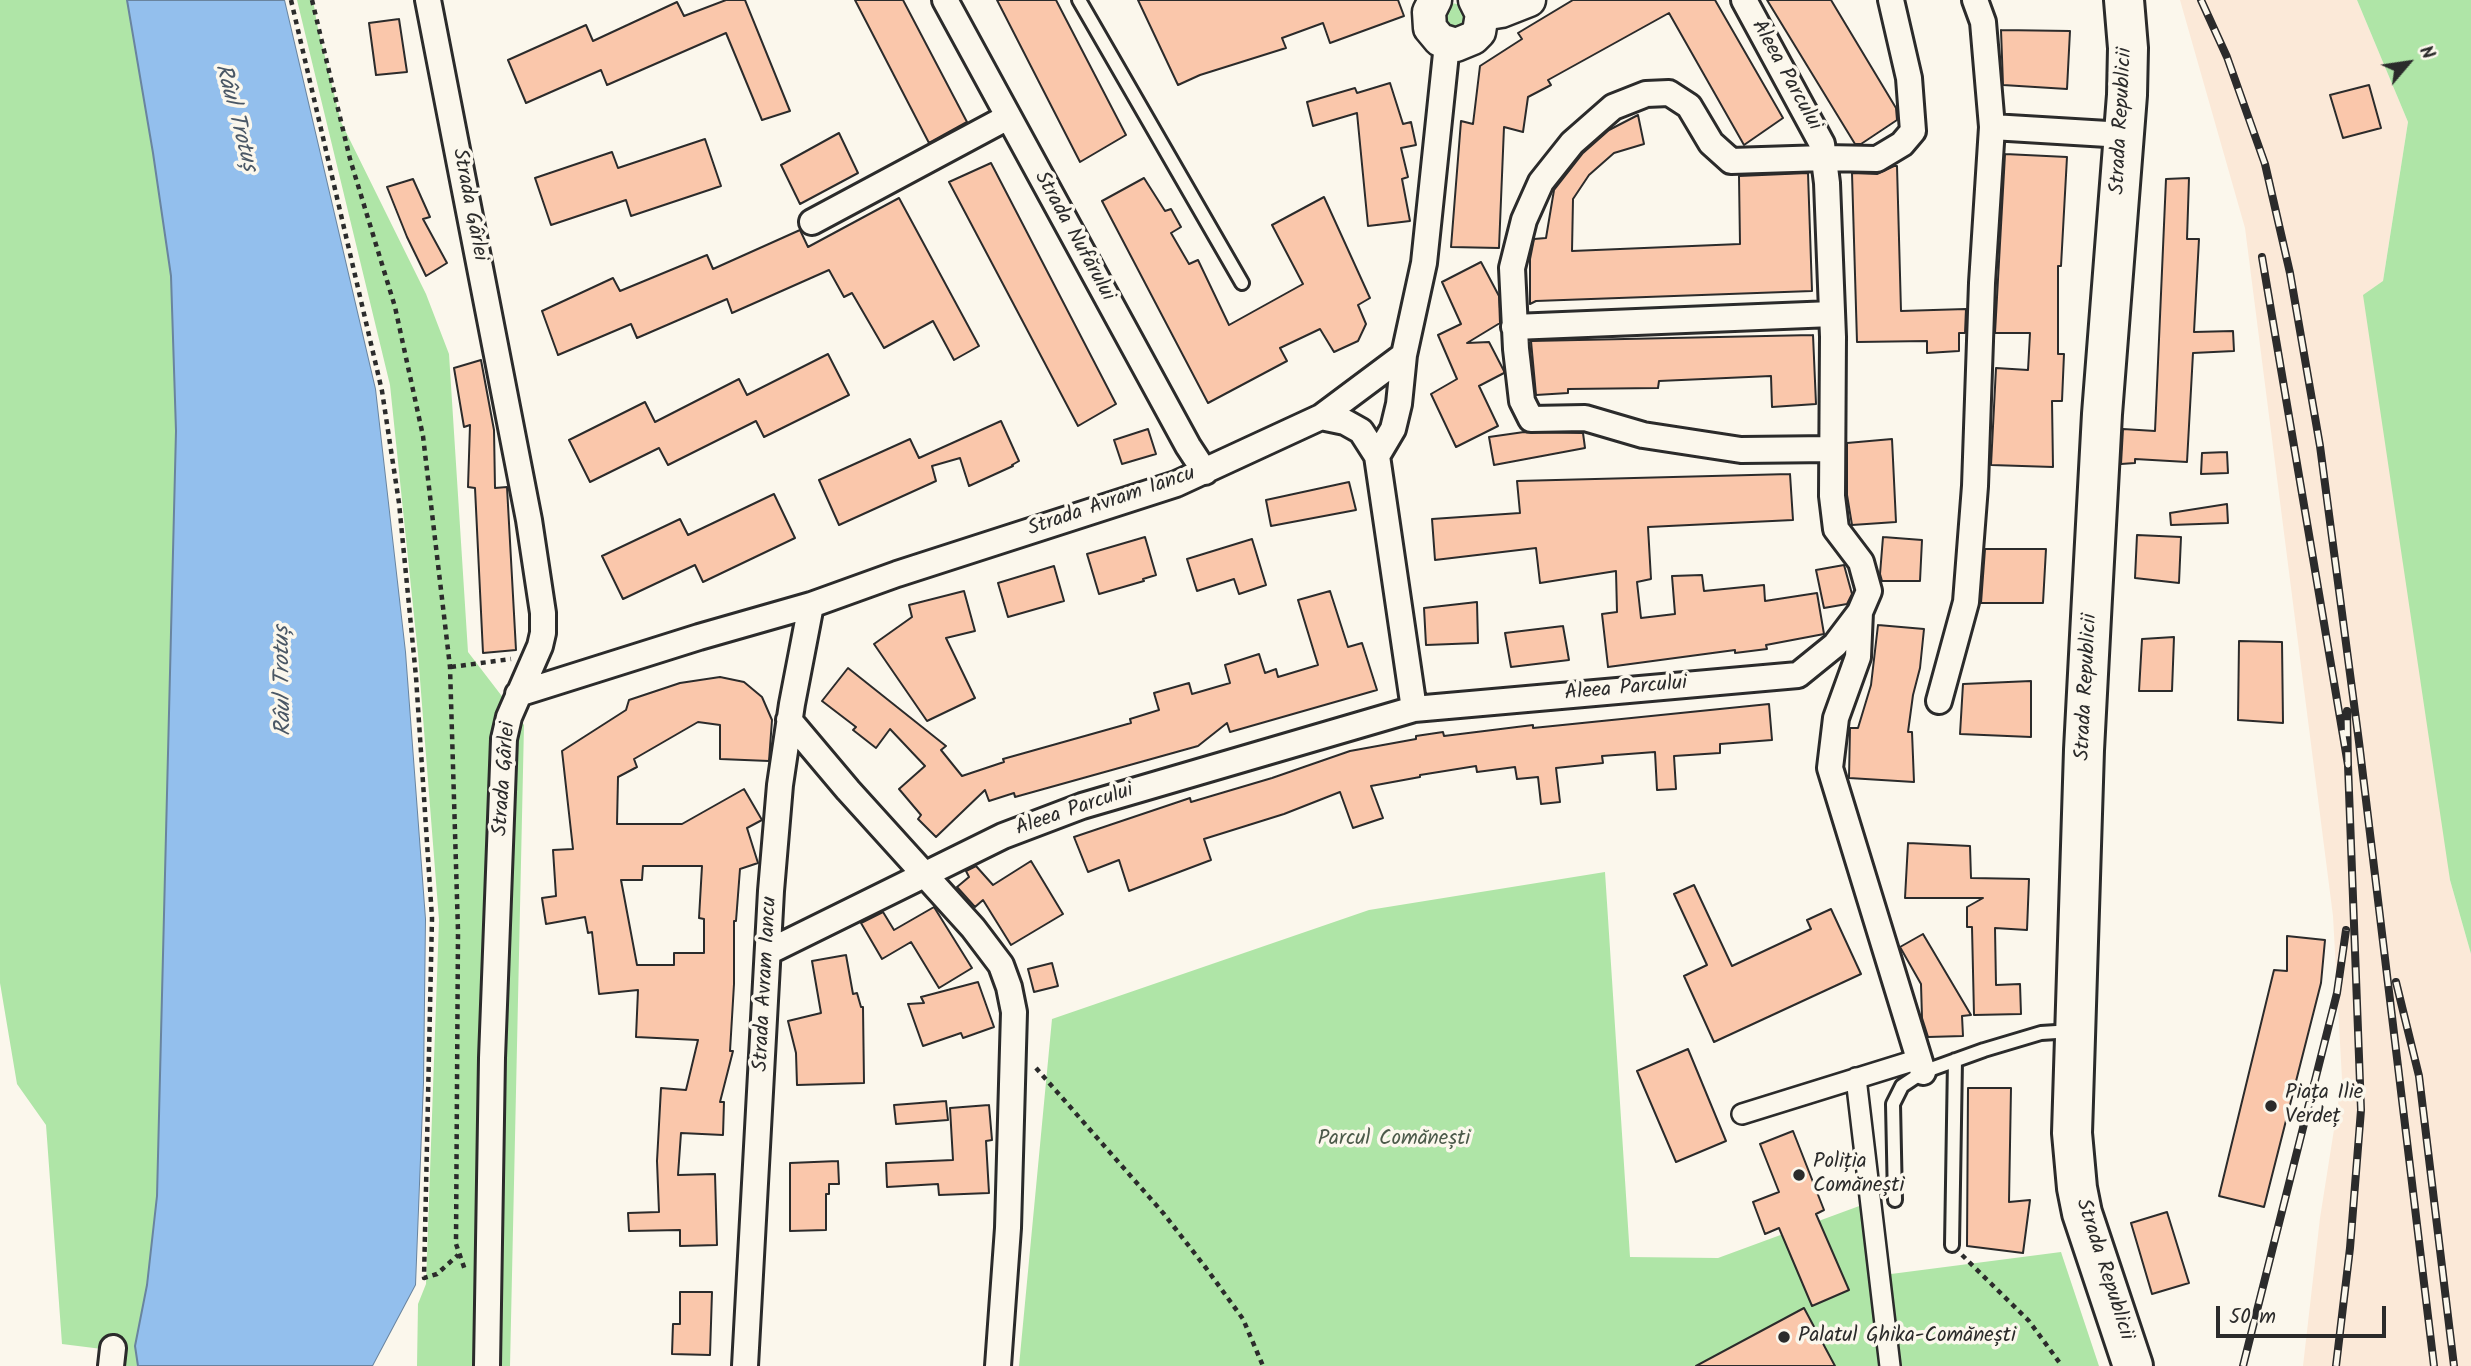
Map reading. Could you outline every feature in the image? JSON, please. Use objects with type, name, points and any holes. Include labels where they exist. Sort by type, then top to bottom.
[{"type":"main road","name":"Strada Republicii","points":[[2124,0],[2128,48],[2097,506],[2084,750],[2072,1133],[2077,1188],[2090,1242],[2133,1366]]},
{"type":"street","name":"Strada Gârlei","points":[[428,0],[531,534],[543,613],[543,633],[537,656],[518,694],[504,739],[492,1058],[487,1366]]},
{"type":"street","name":"Strada Nufărului","points":[[945,0],[1188,446],[1205,472]]},
{"type":"street","points":[[1428,4],[1430,28],[1440,40],[1456,45],[1473,38],[1482,23],[1479,7],[1501,10],[1530,0]]},
{"type":"street","name":"Aleea Parcului","points":[[768,952],[1003,836],[1082,806],[1414,709],[1798,676],[1835,645],[1860,612],[1869,591],[1861,562],[1836,529],[1832,496],[1832,314],[1824,158],[1822,144],[1744,0]]},
{"type":"street","points":[[1832,449],[1741,450],[1643,435],[1584,418],[1531,419],[1522,401],[1514,327],[1512,268],[1524,220],[1541,183],[1572,143],[1614,107],[1646,94],[1669,93],[1689,106],[1711,143],[1731,161],[1877,159],[1902,144],[1913,131],[1909,78],[1891,0]]},
{"type":"street","points":[[1939,701],[1966,602],[1975,486],[1982,283],[1992,127],[1983,22],[1975,0]]},
{"type":"street","points":[[1377,456],[1393,429],[1403,377],[1404,355],[1424,263],[1447,44]]},
{"type":"street","points":[[812,222],[1008,117]]},
{"type":"street","points":[[1992,127],[2124,135]]},
{"type":"street","points":[[1514,327],[1832,314]]},
{"type":"street","name":"Strada Avram Iancu","points":[[518,694],[687,641],[811,606],[897,574],[1176,484],[1321,417],[1404,355]]},
{"type":"street","points":[[1321,417],[1345,422],[1361,431],[1377,456],[1414,709]]},
{"type":"street","name":"Strada Avram Iancu","points":[[745,1366],[780,785],[789,720],[811,606]]},
{"type":"street","points":[[1742,1114],[1856,1078],[1921,1065],[1830,768],[1836,718],[1858,657],[1860,612]]},
{"type":"street","points":[[789,720],[848,790],[973,928],[1001,965],[1009,988],[1014,1012],[1008,1228],[999,1366]]},
{"type":"street","points":[[1856,1078],[1890,1366]]},
{"type":"lane","points":[[1079,0],[1242,283]]},
{"type":"lane","points":[[1895,1200],[1893,1104],[1902,1086],[1921,1065],[1955,1060],[2041,1033],[2076,1031]]},
{"type":"lane","points":[[1952,1245],[1955,1060]]},
{"type":"path","points":[[291,0],[382,391],[400,516],[415,677],[432,918],[424,1278],[438,1275],[458,1255]]},
{"type":"path","points":[[312,0],[350,159],[395,307],[423,436],[450,667],[458,931],[456,1244],[467,1276],[488,1284]]},
{"type":"path","points":[[450,667],[537,656]]},
{"type":"path","points":[[1013,1042],[1164,1214],[1206,1268],[1243,1319],[1263,1366]]},
{"type":"path","points":[[1952,1245],[2029,1321],[2062,1366]]},
{"type":"shaded area","points":[[2180,0],[2357,0],[2408,122],[2383,281],[2450,880],[2471,954],[2471,1366],[2303,1366],[2320,1218],[2342,1079],[2333,916],[2245,228]]},
{"type":"green space","points":[[0,0],[127,0],[171,276],[176,431],[157,1196],[147,1285],[135,1346],[138,1366],[104,1366],[102,1349],[62,1344],[46,1125],[17,1084],[0,983]]},
{"type":"green space","points":[[297,0],[313,0],[341,122],[426,294],[449,354],[468,652],[524,725],[510,1366],[417,1366],[418,1304],[426,1284],[439,920],[418,654],[390,385]]},
{"type":"green space","points":[[2357,0],[2471,0],[2471,954],[2450,880],[2363,295],[2383,281],[2408,122]]},
{"type":"green space","points":[[1451,3],[1465,8],[1468,24],[1450,33],[1439,14]]},
{"type":"green space","name":"Parcul Comănești","points":[[1605,872],[1630,1257],[1718,1258],[1881,1198],[1891,1274],[2061,1252],[2099,1366],[1019,1366],[1052,1019],[1369,910]]},
{"type":"water","name":"Râul Trotuș","points":[[127,0],[285,0],[376,389],[406,652],[426,919],[424,1083],[416,1285],[373,1366],[138,1366],[135,1346],[147,1285],[157,1196],[176,431],[171,276]]},
{"type":"pier","points":[[285,0],[288,0],[379,389],[409,652],[430,919],[420,1286],[377,1366],[373,1366],[416,1285],[424,1083],[426,919],[406,652],[376,389]]},
{"type":"building","points":[[726,0],[745,0],[790,111],[762,120],[726,33],[607,85],[601,70],[526,103],[508,60],[586,25],[593,41],[677,2],[684,16]]},
{"type":"building","points":[[855,0],[903,0],[967,122],[929,143]]},
{"type":"building","points":[[997,0],[1056,0],[1126,135],[1080,162]]},
{"type":"building","points":[[1138,0],[1398,0],[1404,16],[1330,43],[1323,23],[1282,38],[1286,48],[1200,75],[1178,85]]},
{"type":"building","points":[[1573,0],[1715,0],[1783,118],[1744,145],[1669,13],[1548,80],[1551,85],[1528,97],[1523,132],[1504,127],[1499,248],[1451,247],[1461,121],[1473,124],[1480,66],[1522,39],[1518,33]]},
{"type":"building","points":[[1767,0],[1831,0],[1896,108],[1897,120],[1861,144],[1855,144]]},
{"type":"building","points":[[399,19],[407,72],[376,75],[369,23]]},
{"type":"building","points":[[2001,30],[2070,31],[2067,89],[2003,85]]},
{"type":"building","points":[[1390,83],[1403,124],[1411,122],[1416,145],[1401,148],[1408,177],[1402,179],[1410,221],[1368,226],[1357,113],[1313,126],[1307,102],[1355,88],[1357,93]]},
{"type":"building","points":[[2369,85],[2381,128],[2343,138],[2330,95]]},
{"type":"building","points":[[1638,115],[1644,144],[1614,153],[1589,175],[1573,199],[1572,251],[1740,244],[1739,176],[1808,173],[1812,291],[1536,301],[1530,304],[1530,259],[1534,239],[1546,238],[1554,190],[1583,153],[1609,130]]},
{"type":"building","points":[[839,133],[858,173],[800,204],[781,165]]},
{"type":"building","points":[[705,139],[721,186],[631,216],[626,200],[551,225],[535,178],[612,152],[618,168]]},
{"type":"building","points":[[2005,154],[2067,157],[2061,266],[2058,266],[2058,354],[2064,354],[2062,401],[2052,401],[2053,467],[1991,465],[1996,368],[2028,370],[2030,333],[1995,333]]},
{"type":"building","points":[[991,163],[1116,404],[1078,426],[949,182]]},
{"type":"building","points":[[1897,166],[1901,311],[1966,309],[1965,333],[1959,333],[1959,351],[1927,353],[1927,341],[1857,342],[1852,173],[1877,174]]},
{"type":"building","points":[[1144,178],[1165,211],[1171,209],[1181,227],[1171,233],[1189,264],[1198,260],[1229,325],[1303,284],[1272,225],[1324,197],[1370,298],[1358,305],[1366,324],[1358,341],[1334,352],[1320,329],[1280,348],[1287,361],[1208,403],[1102,201]]},
{"type":"building","points":[[2189,178],[2187,239],[2199,239],[2194,332],[2233,331],[2234,351],[2193,353],[2187,462],[2135,459],[2135,463],[2121,464],[2123,429],[2155,431],[2166,179]]},
{"type":"building","points":[[413,179],[430,217],[423,219],[447,263],[426,276],[387,187]]},
{"type":"building","points":[[899,198],[979,346],[954,360],[933,321],[884,348],[852,293],[844,297],[829,270],[732,313],[727,299],[637,338],[631,324],[558,355],[542,311],[613,278],[620,291],[707,255],[713,269],[800,230],[808,247]]},
{"type":"building","points":[[1481,262],[1499,296],[1500,323],[1467,343],[1489,342],[1504,371],[1479,386],[1498,426],[1456,447],[1431,394],[1457,379],[1438,335],[1461,324],[1442,282]]},
{"type":"building","points":[[1813,335],[1816,404],[1772,407],[1771,376],[1659,381],[1658,388],[1568,389],[1568,393],[1536,395],[1531,341]]},
{"type":"building","points":[[828,354],[849,395],[764,437],[756,421],[668,465],[659,448],[590,482],[569,440],[645,402],[655,422],[739,379],[747,395]]},
{"type":"building","points":[[481,360],[494,430],[495,488],[507,487],[516,650],[483,653],[475,488],[468,487],[470,425],[464,427],[454,368]]},
{"type":"building","points":[[1001,421],[1019,461],[1013,466],[969,486],[960,458],[932,466],[936,481],[839,525],[819,480],[910,439],[919,458]]},
{"type":"building","points":[[1148,429],[1156,454],[1122,464],[1114,440]]},
{"type":"building","points":[[1524,432],[1583,433],[1585,448],[1494,465],[1489,437]]},
{"type":"building","points":[[1892,439],[1896,522],[1852,525],[1847,495],[1847,443]]},
{"type":"building","points":[[2227,452],[2228,473],[2201,474],[2202,453]]},
{"type":"building","points":[[1790,474],[1793,520],[1648,527],[1651,579],[1637,582],[1641,618],[1675,614],[1672,576],[1702,575],[1704,591],[1764,585],[1765,601],[1817,593],[1824,634],[1766,645],[1767,649],[1735,653],[1735,650],[1608,667],[1602,614],[1617,612],[1616,571],[1540,583],[1536,548],[1435,560],[1432,519],[1520,513],[1517,481]]},
{"type":"building","points":[[1349,482],[1356,510],[1271,526],[1266,500]]},
{"type":"building","points":[[774,494],[795,538],[703,582],[695,565],[623,599],[602,556],[680,519],[688,535]]},
{"type":"building","points":[[2227,504],[2228,523],[2171,525],[2170,513]]},
{"type":"building","points":[[2137,535],[2181,537],[2179,583],[2135,578]]},
{"type":"building","points":[[1145,537],[1156,575],[1099,594],[1087,554]]},
{"type":"building","points":[[1883,537],[1922,540],[1920,581],[1882,581],[1880,574]]},
{"type":"building","points":[[1252,539],[1266,585],[1239,594],[1234,579],[1197,591],[1187,559]]},
{"type":"building","points":[[1985,549],[2046,549],[2043,603],[1981,603]]},
{"type":"building","points":[[1844,565],[1852,594],[1847,604],[1824,608],[1816,570]]},
{"type":"building","points":[[1054,566],[1064,601],[1008,617],[998,583]]},
{"type":"building","points":[[964,591],[975,631],[946,638],[975,698],[927,721],[874,644],[912,617],[909,605]]},
{"type":"building","points":[[1330,591],[1348,647],[1362,643],[1377,690],[1230,732],[1227,723],[1198,746],[1015,797],[1014,793],[989,801],[985,790],[936,837],[918,819],[921,815],[899,789],[925,766],[890,729],[876,748],[853,730],[856,727],[822,701],[848,668],[946,746],[941,750],[962,776],[1004,762],[1003,759],[1131,723],[1130,719],[1159,710],[1154,693],[1189,683],[1192,694],[1230,683],[1225,665],[1259,654],[1265,673],[1276,669],[1278,677],[1318,665],[1298,600]]},
{"type":"building","points":[[1477,602],[1478,643],[1426,645],[1424,608]]},
{"type":"building","points":[[1878,625],[1924,629],[1908,732],[1912,732],[1914,782],[1849,778],[1850,728],[1858,728],[1871,685]]},
{"type":"building","points":[[1563,626],[1569,660],[1511,667],[1505,633]]},
{"type":"building","points":[[2174,637],[2172,691],[2139,691],[2142,639]]},
{"type":"building","points":[[2239,641],[2282,642],[2283,723],[2238,720]]},
{"type":"building","points":[[720,677],[744,682],[762,697],[772,720],[769,761],[720,759],[720,725],[698,722],[634,759],[637,767],[618,777],[617,824],[682,824],[744,789],[762,820],[747,828],[758,863],[740,869],[734,921],[730,1051],[733,1051],[720,1102],[724,1102],[723,1135],[681,1133],[678,1175],[715,1174],[717,1245],[680,1246],[680,1230],[629,1231],[628,1213],[659,1212],[657,1161],[661,1088],[686,1090],[698,1040],[636,1037],[638,990],[599,994],[592,932],[588,933],[585,917],[546,924],[542,898],[556,896],[553,850],[573,849],[562,751],[626,710],[629,700],[680,683]],"holes":[[[643,866],[702,866],[699,918],[704,919],[704,953],[674,953],[674,965],[637,965],[621,880],[642,880]]]},
{"type":"building","points":[[2031,681],[2031,737],[1960,734],[1963,684]]},
{"type":"building","points":[[1769,704],[1772,740],[1720,744],[1720,753],[1674,756],[1676,789],[1657,790],[1655,752],[1602,756],[1603,763],[1556,768],[1560,802],[1541,804],[1538,777],[1517,779],[1515,767],[1477,772],[1476,766],[1420,775],[1371,786],[1383,818],[1353,828],[1340,792],[1284,814],[1204,839],[1211,860],[1129,891],[1119,860],[1088,872],[1074,837],[1190,798],[1191,802],[1350,751],[1416,739],[1416,736],[1443,732],[1444,736],[1533,725],[1533,728]]},
{"type":"building","points":[[1908,843],[1970,846],[1971,878],[2029,879],[2027,930],[1995,928],[1996,985],[2020,984],[2021,1014],[1974,1015],[1972,927],[1967,927],[1967,907],[1983,898],[1905,898]]},
{"type":"building","points":[[1031,861],[1063,914],[1011,945],[983,900],[975,907],[957,887],[969,877],[966,871],[976,866],[993,885]]},
{"type":"building","points":[[1694,885],[1732,966],[1811,929],[1807,920],[1831,909],[1861,974],[1714,1042],[1684,976],[1707,965],[1674,894]]},
{"type":"building","points":[[934,907],[972,968],[939,988],[911,942],[882,959],[861,923],[883,912],[894,930]]},
{"type":"building","points":[[1923,934],[1971,1015],[1962,1016],[1963,1036],[1928,1037],[1922,1018],[1921,984],[1900,947]]},
{"type":"building","points":[[2287,936],[2325,940],[2321,983],[2264,1207],[2219,1196],[2274,970],[2287,971]]},
{"type":"building","points":[[846,955],[853,994],[857,993],[863,1007],[864,1083],[797,1085],[796,1053],[788,1021],[821,1013],[812,961]]},
{"type":"building","points":[[1052,963],[1058,986],[1034,992],[1028,969]]},
{"type":"building","points":[[978,982],[994,1027],[963,1038],[961,1033],[923,1046],[908,1004],[924,1003],[921,997]]},
{"type":"building","points":[[1688,1049],[1726,1141],[1676,1162],[1637,1071]]},
{"type":"building","points":[[1968,1088],[2011,1088],[2009,1202],[2030,1200],[2023,1253],[1967,1246]]},
{"type":"building","points":[[946,1101],[948,1120],[896,1124],[894,1105]]},
{"type":"building","points":[[989,1105],[992,1140],[986,1141],[989,1193],[939,1195],[938,1184],[887,1187],[886,1163],[953,1160],[950,1108]]},
{"type":"building","points":[[1793,1131],[1824,1210],[1816,1214],[1849,1290],[1812,1306],[1779,1228],[1765,1234],[1753,1202],[1779,1192],[1760,1144]]},
{"type":"building","points":[[838,1161],[839,1184],[829,1184],[829,1194],[826,1194],[826,1230],[790,1231],[790,1163]]},
{"type":"building","points":[[2167,1212],[2189,1283],[2152,1294],[2131,1223]]},
{"type":"building","points":[[680,1292],[712,1292],[710,1355],[672,1354],[673,1324],[680,1324]]},
{"type":"building","name":"Palatul Ghika-Comănești","points":[[1804,1308],[1835,1366],[1696,1366]]},
{"type":"railway","points":[[2201,0],[2227,57],[2265,164],[2290,273],[2320,446],[2359,742],[2434,1366]]},
{"type":"railway","points":[[2262,257],[2348,765],[2347,711]]},
{"type":"railway","points":[[2336,1366],[2350,1248],[2361,1110],[2348,765]]},
{"type":"railway","points":[[2243,1366],[2337,993],[2346,930]]},
{"type":"railway","points":[[2396,982],[2419,1076],[2454,1366]]},
{"type":"place","name":"Piața Ilie Verdeț","points":[[2271,1106]]},
{"type":"place","name":"Poliția Comănești","points":[[1799,1175]]},
{"type":"place","name":"Palatul Ghika-Comănești","points":[[1784,1337]]}]
